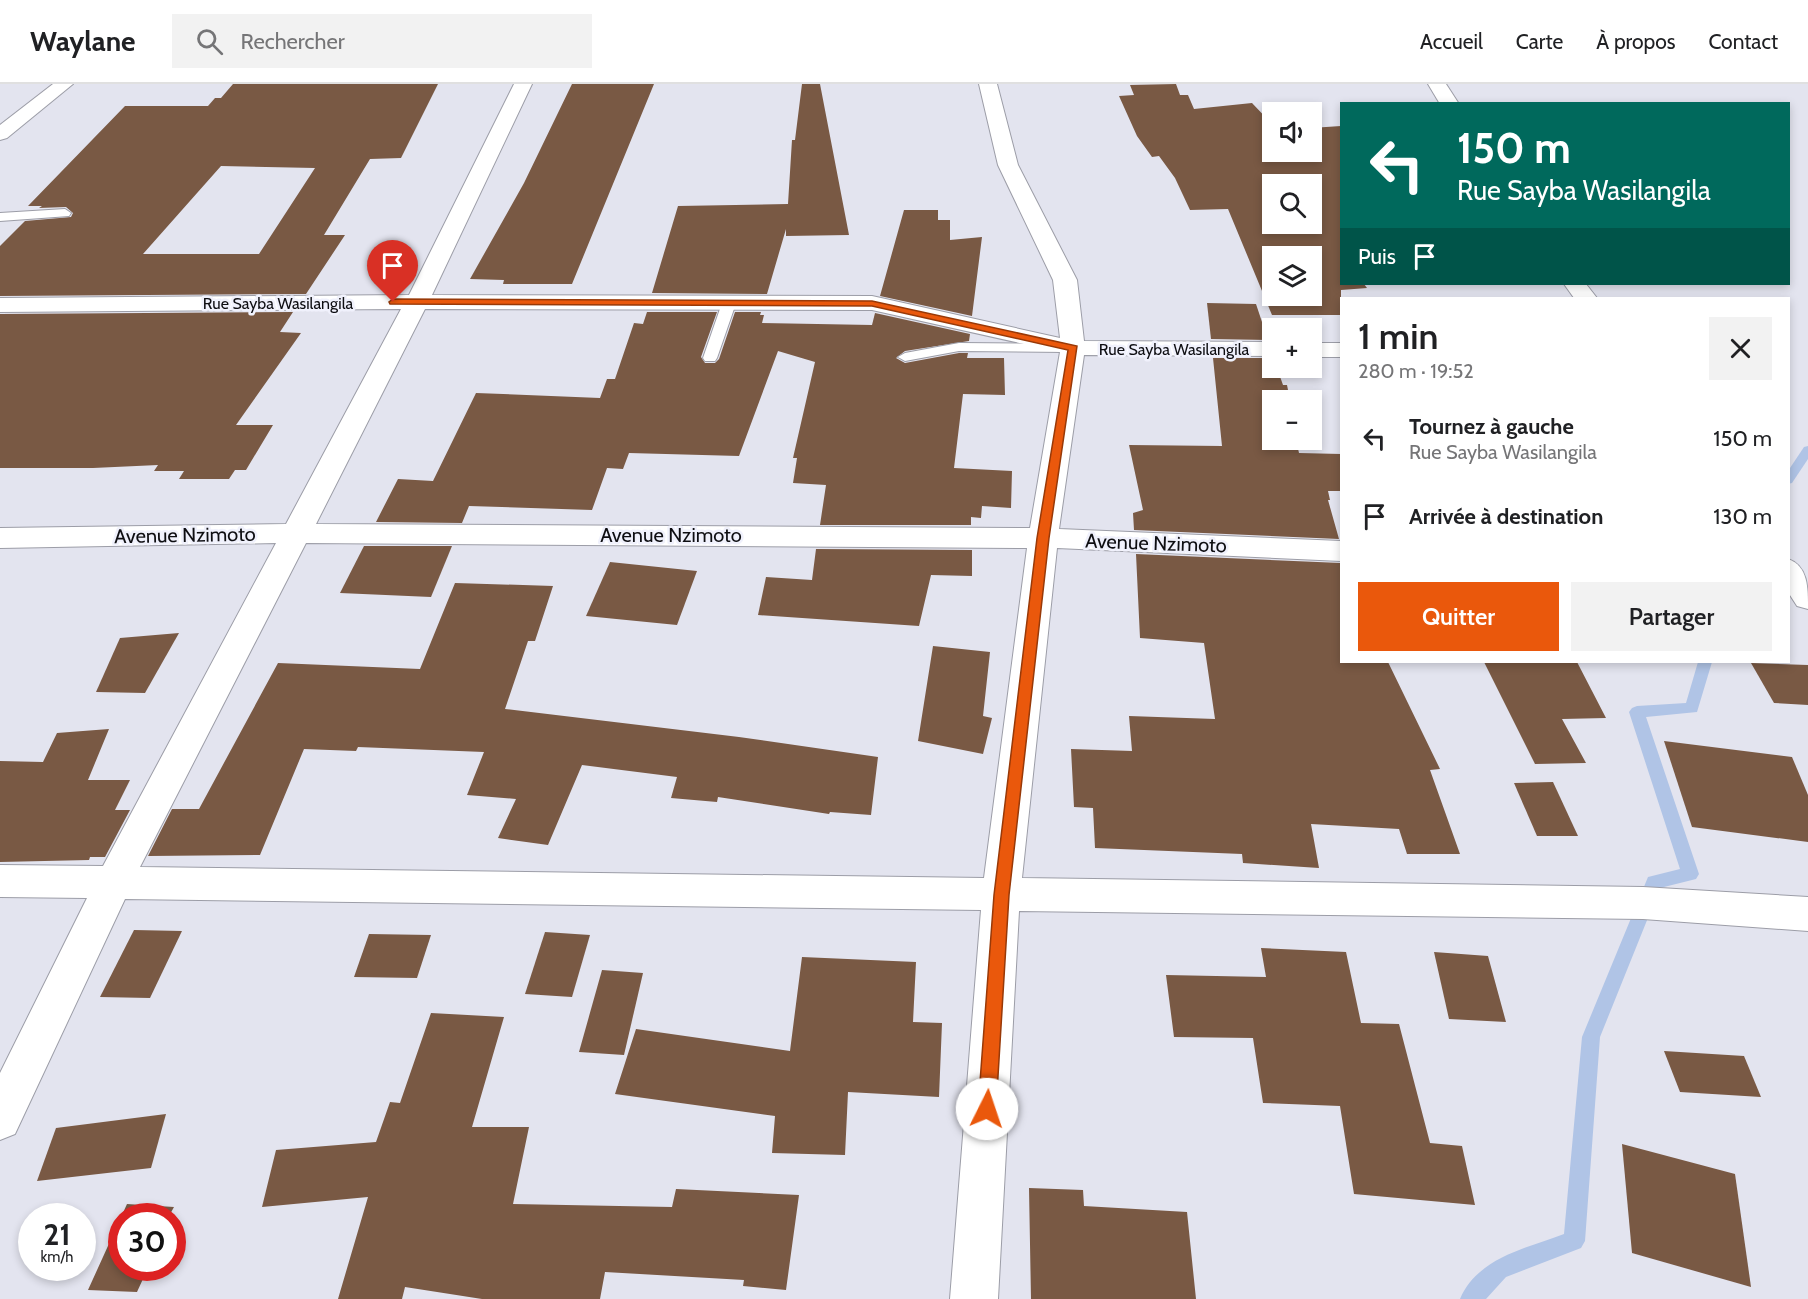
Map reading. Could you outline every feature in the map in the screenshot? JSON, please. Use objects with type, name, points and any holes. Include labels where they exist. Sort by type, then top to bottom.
[{"type":"street","points":[[0,134],[64,84]]},
{"type":"street","points":[[0,1119],[113,883],[417,302],[524,84]]},
{"type":"street","points":[[974,1299],[1001,895],[1043,538],[1073,348],[1065,280],[1008,165],[987,84]]},
{"type":"street","points":[[1437,84],[1449,102]]},
{"type":"street","name":"Rue Sayba Wasilangila","points":[[0,304],[872,303],[1073,348],[1262,349]]},
{"type":"street","points":[[1322,350],[1340,350]]},
{"type":"street","name":"Avenue Nzimoto","points":[[0,538],[296,533],[1043,538],[1340,551]]},
{"type":"street","points":[[1790,564],[1808,564]]},
{"type":"street","points":[[1790,572],[1808,598]]},
{"type":"street","points":[[0,881],[1643,903],[1808,914]]},
{"type":"lane","points":[[0,217],[66,213]]},
{"type":"lane","points":[[710,358],[729,303]]},
{"type":"lane","points":[[905,357],[959,347],[1073,348]]},
{"type":"building","points":[[233,84],[438,84],[401,158],[370,159],[324,235],[345,235],[306,294],[0,296],[0,246],[25,221],[71,217],[73,213],[66,207],[28,206],[125,106],[208,106],[215,98],[221,98]],"holes":[[[221,166],[315,168],[259,254],[143,254]]]},
{"type":"building","points":[[572,84],[654,84],[572,284],[503,284],[504,280],[470,279],[524,183]]},
{"type":"building","points":[[802,84],[820,84],[849,235],[786,236],[786,229],[767,294],[652,293],[678,206],[788,204],[792,140],[795,140]]},
{"type":"building","points":[[1176,84],[1180,95],[1188,95],[1194,109],[1252,103],[1262,114],[1262,162],[1322,162],[1322,127],[1340,126],[1340,285],[1365,285],[1367,288],[1341,290],[1340,315],[1272,315],[1268,306],[1322,306],[1322,246],[1262,246],[1262,291],[1228,209],[1190,210],[1175,178],[1159,156],[1152,157],[1137,136],[1119,96],[1134,95],[1130,85]]},
{"type":"building","points":[[904,210],[938,210],[938,220],[950,220],[950,240],[982,237],[972,316],[880,296]]},
{"type":"building","points":[[1207,303],[1256,304],[1262,322],[1262,340],[1211,339]]},
{"type":"building","points":[[293,312],[280,332],[301,333],[236,425],[273,425],[246,470],[235,470],[229,479],[179,479],[184,471],[154,471],[158,465],[0,468],[0,314]]},
{"type":"building","points":[[647,312],[717,312],[701,357],[705,363],[715,363],[719,359],[735,312],[761,312],[760,315],[764,315],[762,323],[872,325],[875,313],[970,334],[969,341],[905,351],[896,358],[905,363],[968,353],[967,358],[1004,358],[1005,395],[963,394],[954,468],[1012,471],[1011,508],[982,506],[981,518],[971,517],[971,525],[820,525],[826,485],[793,483],[797,458],[793,458],[815,362],[778,351],[739,456],[629,453],[623,469],[607,468],[592,510],[469,506],[462,523],[376,522],[398,479],[433,481],[476,393],[600,398],[607,379],[615,379],[634,323],[643,324]]},
{"type":"building","points":[[1213,358],[1262,358],[1262,378],[1281,378],[1288,390],[1262,390],[1262,450],[1298,450],[1299,453],[1340,454],[1340,491],[1328,491],[1330,500],[1328,500],[1339,539],[1134,530],[1133,513],[1143,510],[1129,445],[1222,446]]},
{"type":"building","points":[[364,546],[452,546],[431,597],[340,593]]},
{"type":"building","points":[[816,549],[972,550],[972,576],[931,575],[919,626],[758,615],[766,577],[812,580]]},
{"type":"building","points":[[1136,554],[1340,563],[1340,663],[1388,663],[1440,769],[1430,770],[1460,854],[1407,854],[1399,829],[1311,824],[1319,868],[1243,863],[1242,854],[1095,848],[1093,808],[1074,807],[1071,749],[1132,751],[1129,716],[1215,719],[1204,643],[1140,638]]},
{"type":"building","points":[[610,562],[697,571],[677,625],[586,616]]},
{"type":"building","points":[[455,583],[553,586],[535,641],[528,641],[505,709],[739,737],[878,757],[871,815],[830,812],[829,814],[718,797],[717,802],[671,798],[677,777],[582,765],[548,845],[498,838],[516,799],[467,795],[484,752],[358,747],[356,751],[304,749],[260,855],[148,856],[172,809],[199,809],[278,663],[420,669]]},
{"type":"building","points":[[179,633],[145,693],[96,692],[120,638]]},
{"type":"building","points":[[933,646],[990,652],[983,716],[992,718],[983,754],[918,741]]},
{"type":"building","points":[[1484,663],[1578,663],[1606,718],[1562,719],[1586,763],[1535,764]]},
{"type":"building","points":[[1751,663],[1808,665],[1808,705],[1774,703]]},
{"type":"building","points":[[109,729],[88,780],[130,780],[115,810],[130,810],[105,857],[90,857],[89,860],[0,862],[0,761],[43,762],[57,733]]},
{"type":"building","points":[[1664,741],[1792,757],[1808,795],[1808,842],[1692,827]]},
{"type":"building","points":[[1553,782],[1578,836],[1537,836],[1514,783]]},
{"type":"building","points":[[134,930],[182,931],[150,998],[100,997]]},
{"type":"building","points":[[545,932],[590,935],[572,997],[525,994]]},
{"type":"building","points":[[369,934],[431,935],[417,978],[354,977]]},
{"type":"building","points":[[1261,948],[1346,952],[1361,1023],[1399,1024],[1430,1143],[1462,1146],[1475,1205],[1354,1194],[1340,1106],[1263,1103],[1253,1038],[1174,1037],[1166,975],[1266,977]]},
{"type":"building","points":[[1434,952],[1488,956],[1506,1022],[1449,1019]]},
{"type":"building","points":[[802,957],[916,962],[913,1022],[942,1023],[939,1097],[848,1092],[845,1155],[772,1153],[775,1116],[615,1094],[636,1029],[790,1051]]},
{"type":"building","points":[[602,970],[643,973],[624,1055],[579,1052]]},
{"type":"building","points":[[431,1013],[504,1017],[472,1127],[529,1127],[513,1204],[672,1207],[676,1189],[799,1195],[786,1290],[743,1286],[744,1280],[605,1272],[600,1299],[482,1299],[405,1287],[402,1299],[338,1299],[368,1197],[262,1207],[276,1150],[376,1142],[390,1102],[400,1103]]},
{"type":"building","points":[[1664,1051],[1744,1056],[1761,1097],[1680,1092]]},
{"type":"building","points":[[166,1114],[151,1168],[37,1181],[56,1128]]},
{"type":"building","points":[[1622,1144],[1735,1174],[1751,1287],[1632,1253]]},
{"type":"building","points":[[1029,1188],[1083,1190],[1084,1206],[1187,1212],[1196,1299],[1031,1299]]},
{"type":"building","points":[[108,1246],[108,1281],[142,1281],[137,1292],[88,1290],[92,1281],[96,1281],[96,1272]]},
{"type":"waterway","points":[[1790,477],[1808,450]]},
{"type":"waterway","points":[[1471,1299],[1499,1269],[1574,1241],[1591,1037],[1654,882],[1690,874],[1637,712],[1692,708],[1705,663]]},
{"type":"route","points":[[393,302],[872,303],[1073,348],[1043,538],[1001,895],[987,1109]]}]
